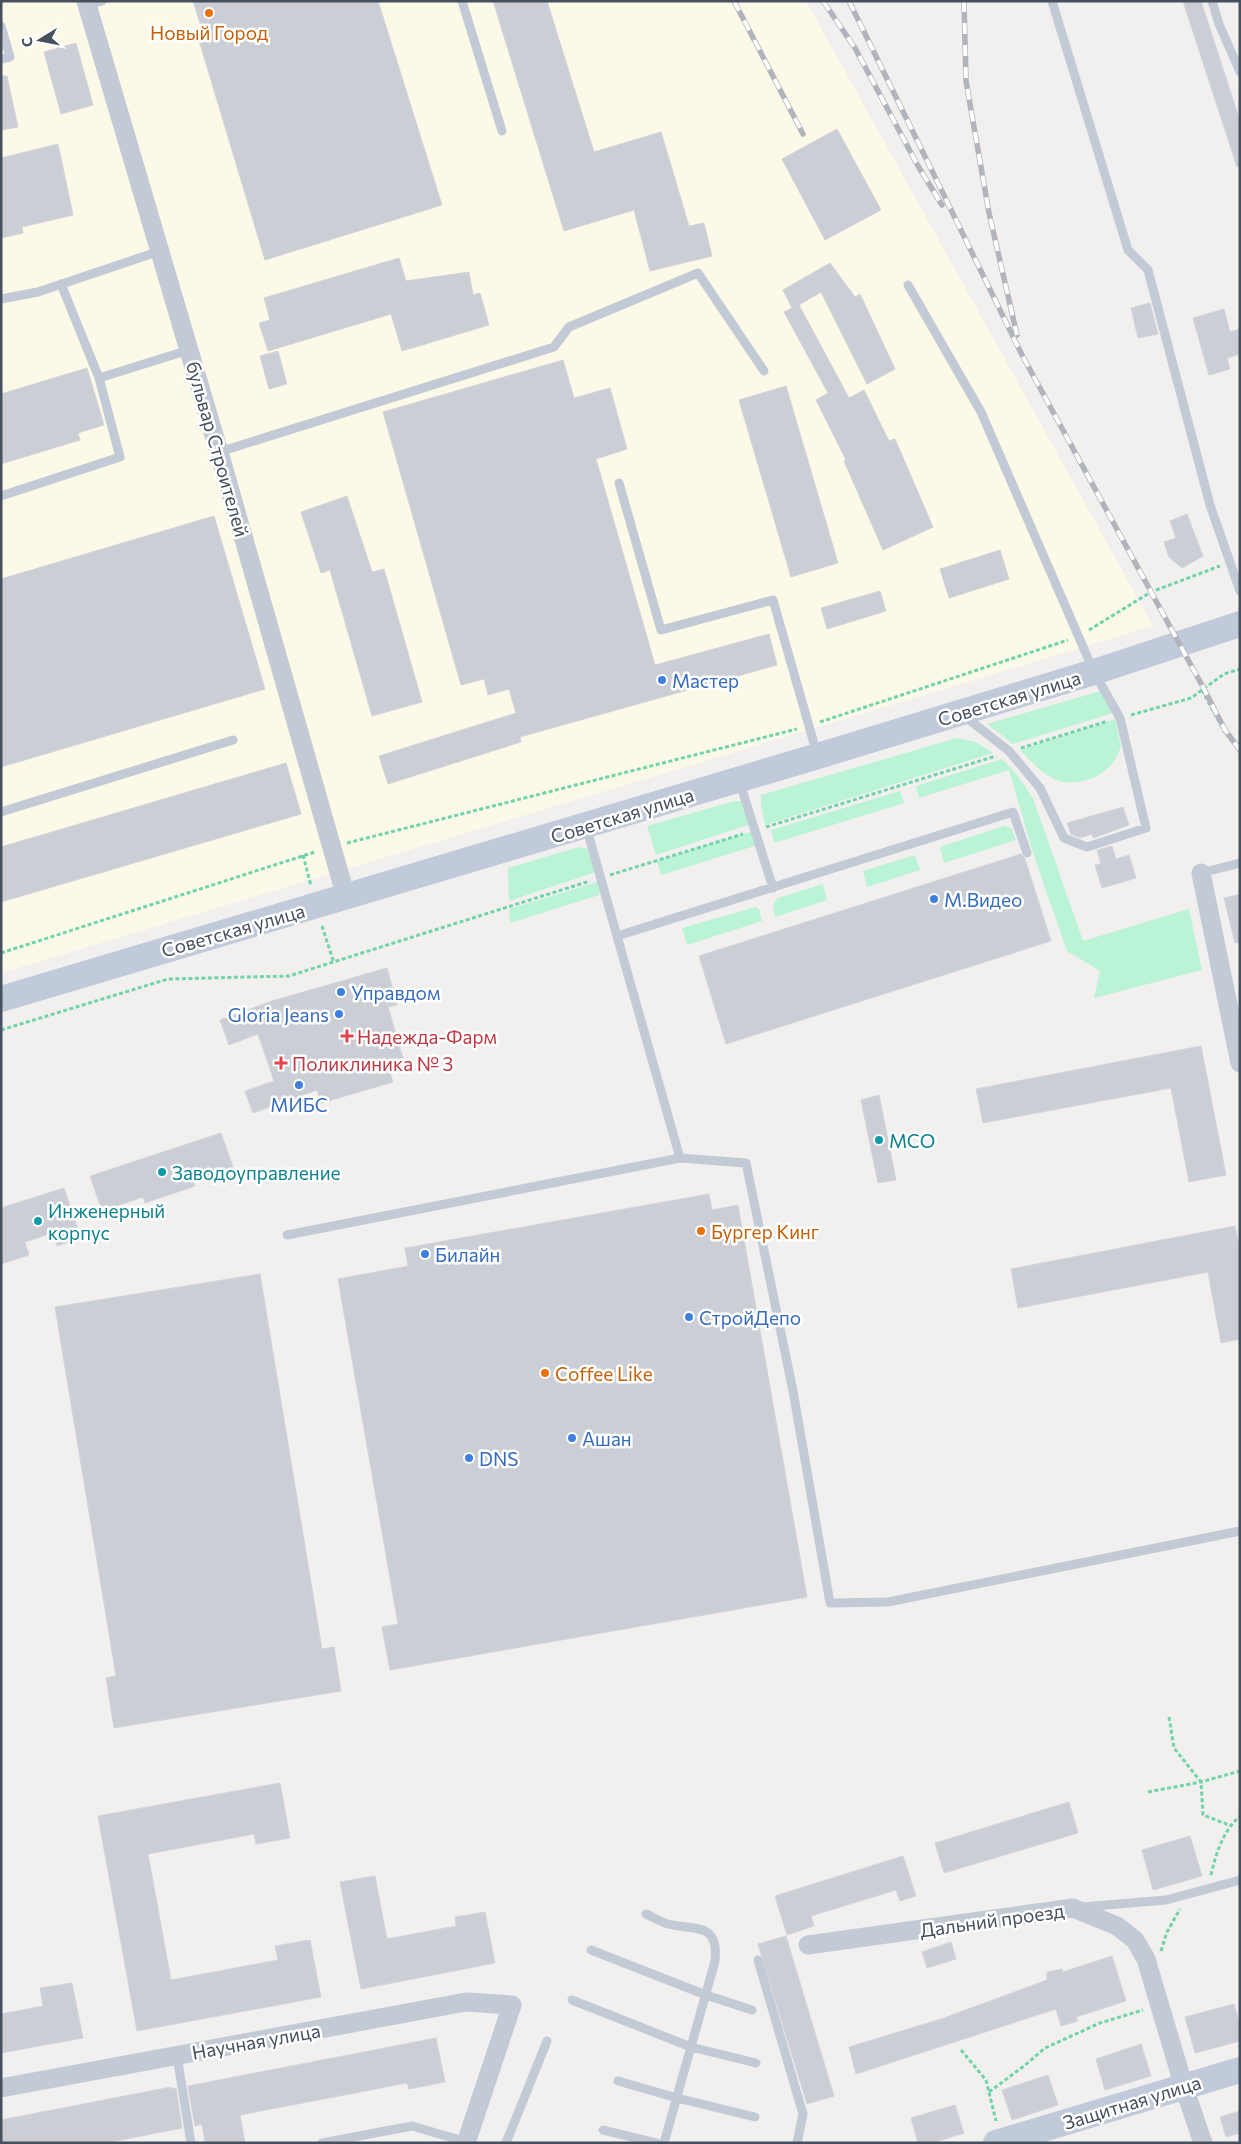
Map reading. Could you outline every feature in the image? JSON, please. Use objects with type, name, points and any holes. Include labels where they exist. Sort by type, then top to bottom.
[{"type":"main road","name":"Советская улица","points":[[1,999],[818,756],[1094,672],[1240,624]]},
{"type":"main road","name":"Защитная улица","points":[[998,2142],[1240,2070]]},
{"type":"street","name":"бульвар Строителей","points":[[91,3],[160,251],[346,897]]},
{"type":"street","points":[[1201,873],[1240,1063]]},
{"type":"street","name":"Дальний проезд","points":[[808,1945],[1073,1908],[1117,1926],[1135,1940],[1146,1959],[1184,2087],[1203,2143]]},
{"type":"street","name":"Научная улица","points":[[1,2088],[466,2002],[512,2005],[467,2142]]},
{"type":"lane","points":[[462,1],[502,131]]},
{"type":"lane","points":[[1052,1],[1128,250],[1148,270],[1210,505],[1240,591]]},
{"type":"lane","points":[[1212,1],[1219,24],[1240,72]]},
{"type":"lane","points":[[1,26],[10,57],[1,59]]},
{"type":"lane","points":[[1,300],[38,292],[160,251]]},
{"type":"lane","points":[[219,452],[554,347],[569,327],[698,273],[764,371]]},
{"type":"lane","points":[[1,496],[120,457],[99,378],[61,284]]},
{"type":"lane","points":[[908,285],[981,412],[1094,672],[1120,718],[1146,828],[1086,847],[1064,838],[1040,788],[1009,751],[959,713]]},
{"type":"lane","points":[[99,378],[189,350]]},
{"type":"lane","points":[[619,482],[661,630],[774,600],[818,756]]},
{"type":"lane","points":[[1,812],[233,740]]},
{"type":"lane","points":[[739,779],[773,888]]},
{"type":"lane","points":[[617,936],[1013,812],[1027,853]]},
{"type":"lane","points":[[586,826],[680,1158]]},
{"type":"lane","points":[[1201,873],[1240,863]]},
{"type":"lane","points":[[287,1235],[680,1158],[746,1163],[793,1391],[830,1603],[888,1602],[1240,1531]]},
{"type":"lane","points":[[1073,1908],[1166,1900],[1240,1880]]},
{"type":"lane","points":[[646,1914],[668,1924],[703,1929],[712,1935],[716,1943],[716,1952],[706,1995],[664,2143]]},
{"type":"lane","points":[[591,1950],[706,1995],[752,2010]]},
{"type":"lane","points":[[758,1960],[803,2114],[797,2143]]},
{"type":"lane","points":[[572,2000],[691,2046],[756,2062]]},
{"type":"lane","points":[[506,2143],[547,2041]]},
{"type":"lane","points":[[177,2056],[191,2143]]},
{"type":"lane","points":[[618,2081],[755,2117]]},
{"type":"lane","points":[[322,2143],[412,2126],[467,2142]]},
{"type":"lane","points":[[603,2130],[656,2143]]},
{"type":"path","points":[[1,953],[332,846],[808,726],[1079,636],[1151,592],[1229,563]]},
{"type":"path","points":[[1202,690],[1224,731],[1240,751]]},
{"type":"path","points":[[1,1030],[168,979],[289,976],[995,757]]},
{"type":"path","points":[[1169,1718],[1174,1748],[1201,1782],[1203,1815],[1229,1825]]},
{"type":"path","points":[[1148,1792],[1201,1782],[1240,1771]]},
{"type":"path","points":[[989,2092],[1045,2048],[1100,2023],[1128,2016],[1159,2004]]},
{"type":"path","points":[[962,2050],[986,2080],[998,2142]]},
{"type":"shaded area","points":[[1,1],[806,1],[1153,626],[1,973]]},
{"type":"green space","points":[[1101,691],[1113,713],[1013,744],[987,724]]},
{"type":"green space","points":[[1115,719],[1121,747],[1116,758],[1106,770],[1084,781],[1068,782],[1052,778],[1039,769],[1020,750]]},
{"type":"green space","points":[[957,738],[976,742],[993,753],[765,825],[761,795]]},
{"type":"green space","points":[[1002,759],[1015,772],[1033,798],[1083,941],[1189,909],[1202,970],[1094,998],[1100,971],[1067,951],[1034,856],[1009,770],[919,798],[916,786]]},
{"type":"green space","points":[[900,791],[904,803],[774,843],[771,830]]},
{"type":"green space","points":[[735,801],[743,801],[754,823],[656,855],[647,826]]},
{"type":"green space","points":[[1004,826],[1011,828],[1016,840],[944,863],[940,847]]},
{"type":"green space","points":[[756,830],[761,844],[661,875],[657,861]]},
{"type":"green space","points":[[579,847],[592,850],[602,870],[509,901],[508,868]]},
{"type":"green space","points":[[915,855],[920,870],[867,887],[863,871]]},
{"type":"green space","points":[[604,880],[599,895],[510,923],[509,909]]},
{"type":"green space","points":[[823,884],[827,900],[775,917],[773,905],[778,898]]},
{"type":"green space","points":[[756,907],[759,909],[762,921],[687,945],[682,928]]},
{"type":"building","points":[[193,1],[378,1],[442,205],[265,260],[198,37],[204,36]]},
{"type":"building","points":[[493,1],[547,1],[594,152],[661,132],[689,226],[704,223],[712,256],[650,271],[634,210],[564,231]]},
{"type":"building","points":[[1183,1],[1201,1],[1240,121],[1240,166],[1237,167]]},
{"type":"building","points":[[76,43],[93,105],[61,114],[44,52]]},
{"type":"building","points":[[1,76],[7,76],[18,127],[1,130]]},
{"type":"building","points":[[837,129],[881,210],[825,240],[782,159]]},
{"type":"building","points":[[58,144],[73,215],[22,227],[23,233],[1,238],[1,158]]},
{"type":"building","points":[[399,258],[406,281],[469,272],[473,295],[480,293],[489,325],[402,351],[391,314],[268,351],[259,323],[270,320],[264,298]]},
{"type":"building","points":[[830,263],[855,297],[860,294],[895,369],[867,384],[821,292],[799,305],[849,398],[864,390],[889,441],[895,439],[933,527],[883,550],[844,461],[846,460],[816,400],[828,393],[784,312],[792,308],[783,290]]},
{"type":"building","points":[[1150,303],[1158,334],[1138,338],[1131,308]]},
{"type":"building","points":[[1224,309],[1230,332],[1240,329],[1240,354],[1227,358],[1230,369],[1209,375],[1193,318]]},
{"type":"building","points":[[278,351],[287,384],[269,389],[260,356]]},
{"type":"building","points":[[563,360],[574,398],[610,388],[627,449],[596,459],[655,665],[769,634],[777,665],[520,737],[521,742],[388,784],[379,756],[516,713],[509,689],[488,695],[484,679],[461,685],[383,412]]},
{"type":"building","points":[[87,368],[104,425],[78,433],[80,440],[1,464],[1,394]]},
{"type":"building","points":[[786,386],[838,563],[791,577],[739,400]]},
{"type":"building","points":[[347,496],[372,572],[384,569],[422,702],[372,716],[330,570],[321,573],[301,512]]},
{"type":"building","points":[[1187,514],[1203,556],[1182,568],[1169,557],[1164,542],[1176,538],[1170,521]]},
{"type":"building","points":[[214,516],[265,689],[1,767],[1,579]]},
{"type":"building","points":[[1000,550],[1009,579],[949,598],[940,569]]},
{"type":"building","points":[[880,591],[886,611],[827,629],[821,608]]},
{"type":"building","points":[[286,763],[301,814],[1,902],[1,847]]},
{"type":"building","points":[[1123,807],[1129,825],[1093,838],[1092,834],[1080,838],[1071,834],[1067,823]]},
{"type":"building","points":[[1112,846],[1116,859],[1129,855],[1136,878],[1102,888],[1095,865],[1101,864],[1097,850]]},
{"type":"building","points":[[1021,854],[1025,859],[1051,941],[726,1044],[699,956]]},
{"type":"building","points":[[1240,894],[1240,942],[1235,943],[1224,898]]},
{"type":"building","points":[[387,968],[397,1005],[388,1007],[405,1065],[389,1069],[393,1082],[321,1103],[317,1090],[253,1113],[245,1091],[274,1081],[258,1034],[229,1045],[220,1020],[272,1001]]},
{"type":"building","points":[[1201,1046],[1226,1175],[1189,1182],[1171,1088],[983,1123],[976,1089]]},
{"type":"building","name":"МСО","points":[[879,1095],[896,1180],[878,1183],[861,1100]]},
{"type":"building","name":"Заводоуправление","points":[[221,1133],[233,1167],[193,1181],[195,1186],[145,1203],[143,1197],[102,1211],[90,1176]]},
{"type":"building","name":"Инженерный корпус","points":[[64,1188],[81,1238],[57,1246],[52,1233],[25,1242],[29,1255],[1,1264],[1,1208]]},
{"type":"building","name":"Ашан","points":[[709,1194],[712,1210],[738,1205],[807,1597],[390,1670],[382,1627],[398,1624],[338,1279],[408,1266],[405,1248]]},
{"type":"building","points":[[1235,1226],[1240,1250],[1240,1339],[1221,1343],[1208,1272],[1018,1308],[1011,1269]]},
{"type":"building","points":[[260,1274],[322,1649],[334,1647],[341,1691],[114,1728],[106,1678],[116,1676],[55,1307]]},
{"type":"building","points":[[280,1783],[290,1838],[256,1844],[254,1834],[148,1854],[171,1980],[278,1960],[275,1946],[310,1940],[321,1997],[137,2031],[98,1816]]},
{"type":"building","points":[[1069,1802],[1078,1833],[944,1873],[935,1843]]},
{"type":"building","points":[[1190,1836],[1202,1876],[1153,1890],[1142,1850]]},
{"type":"building","points":[[903,1856],[916,1896],[900,1901],[896,1890],[811,1916],[814,1926],[787,1935],[775,1896]]},
{"type":"building","points":[[375,1876],[387,1939],[456,1926],[455,1917],[485,1912],[495,1963],[361,1989],[340,1882]]},
{"type":"building","points":[[786,1936],[834,2096],[807,2104],[758,1944]]},
{"type":"building","points":[[951,1942],[956,1959],[927,1968],[922,1952]]},
{"type":"building","points":[[1112,1956],[1126,2001],[1076,2017],[1078,2021],[1061,2026],[1056,2009],[856,2074],[849,2047],[941,2019],[1047,1980],[1047,1972],[1062,1969],[1063,1972]]},
{"type":"building","points":[[72,1983],[83,2038],[1,2053],[1,2014],[43,2006],[40,1988]]},
{"type":"building","points":[[1234,2004],[1240,2026],[1240,2041],[1195,2053],[1185,2017]]},
{"type":"building","points":[[436,2038],[445,2082],[409,2089],[407,2083],[240,2115],[245,2143],[205,2143],[202,2124],[195,2126],[188,2086]]},
{"type":"building","points":[[1141,2044],[1151,2076],[1105,2090],[1096,2059]]},
{"type":"building","points":[[1048,2075],[1058,2105],[1012,2120],[1002,2090]]},
{"type":"building","points":[[171,2087],[171,2089],[176,2088],[182,2128],[106,2143],[1,2143],[1,2120]]},
{"type":"building","points":[[955,2105],[964,2133],[932,2143],[918,2143],[911,2118]]},
{"type":"building","points":[[1240,2111],[1240,2133],[1226,2137],[1220,2117]]},
{"type":"railway","points":[[734,1],[803,134]]},
{"type":"railway","points":[[823,1],[855,48],[918,166],[942,205]]},
{"type":"railway","points":[[849,1],[1022,355],[1225,730],[1240,750]]},
{"type":"railway","points":[[964,1],[966,81],[989,213],[1017,335]]},
{"type":"place","name":"Новый Город","points":[[209,13]]},
{"type":"place","name":"Мастер","points":[[662,680]]},
{"type":"place","name":"М.Видео","points":[[934,899]]},
{"type":"place","name":"Управдом","points":[[341,992]]},
{"type":"place","name":"Gloria Jeans","points":[[339,1014]]},
{"type":"place","name":"Надежда-Фарм","points":[[347,1036]]},
{"type":"place","name":"Поликлиника № 3","points":[[281,1063]]},
{"type":"place","name":"МИБС","points":[[299,1085]]},
{"type":"place","name":"МСО","points":[[879,1140]]},
{"type":"place","name":"Заводоуправление","points":[[162,1172]]},
{"type":"place","name":"Инженерный корпус","points":[[38,1221]]},
{"type":"place","name":"Бургер Кинг","points":[[701,1231]]},
{"type":"place","name":"Билайн","points":[[425,1254]]},
{"type":"place","name":"СтройДепо","points":[[689,1317]]},
{"type":"place","name":"Coffee Like","points":[[545,1373]]},
{"type":"place","name":"Ашан","points":[[572,1438]]},
{"type":"place","name":"DNS","points":[[469,1458]]}]
